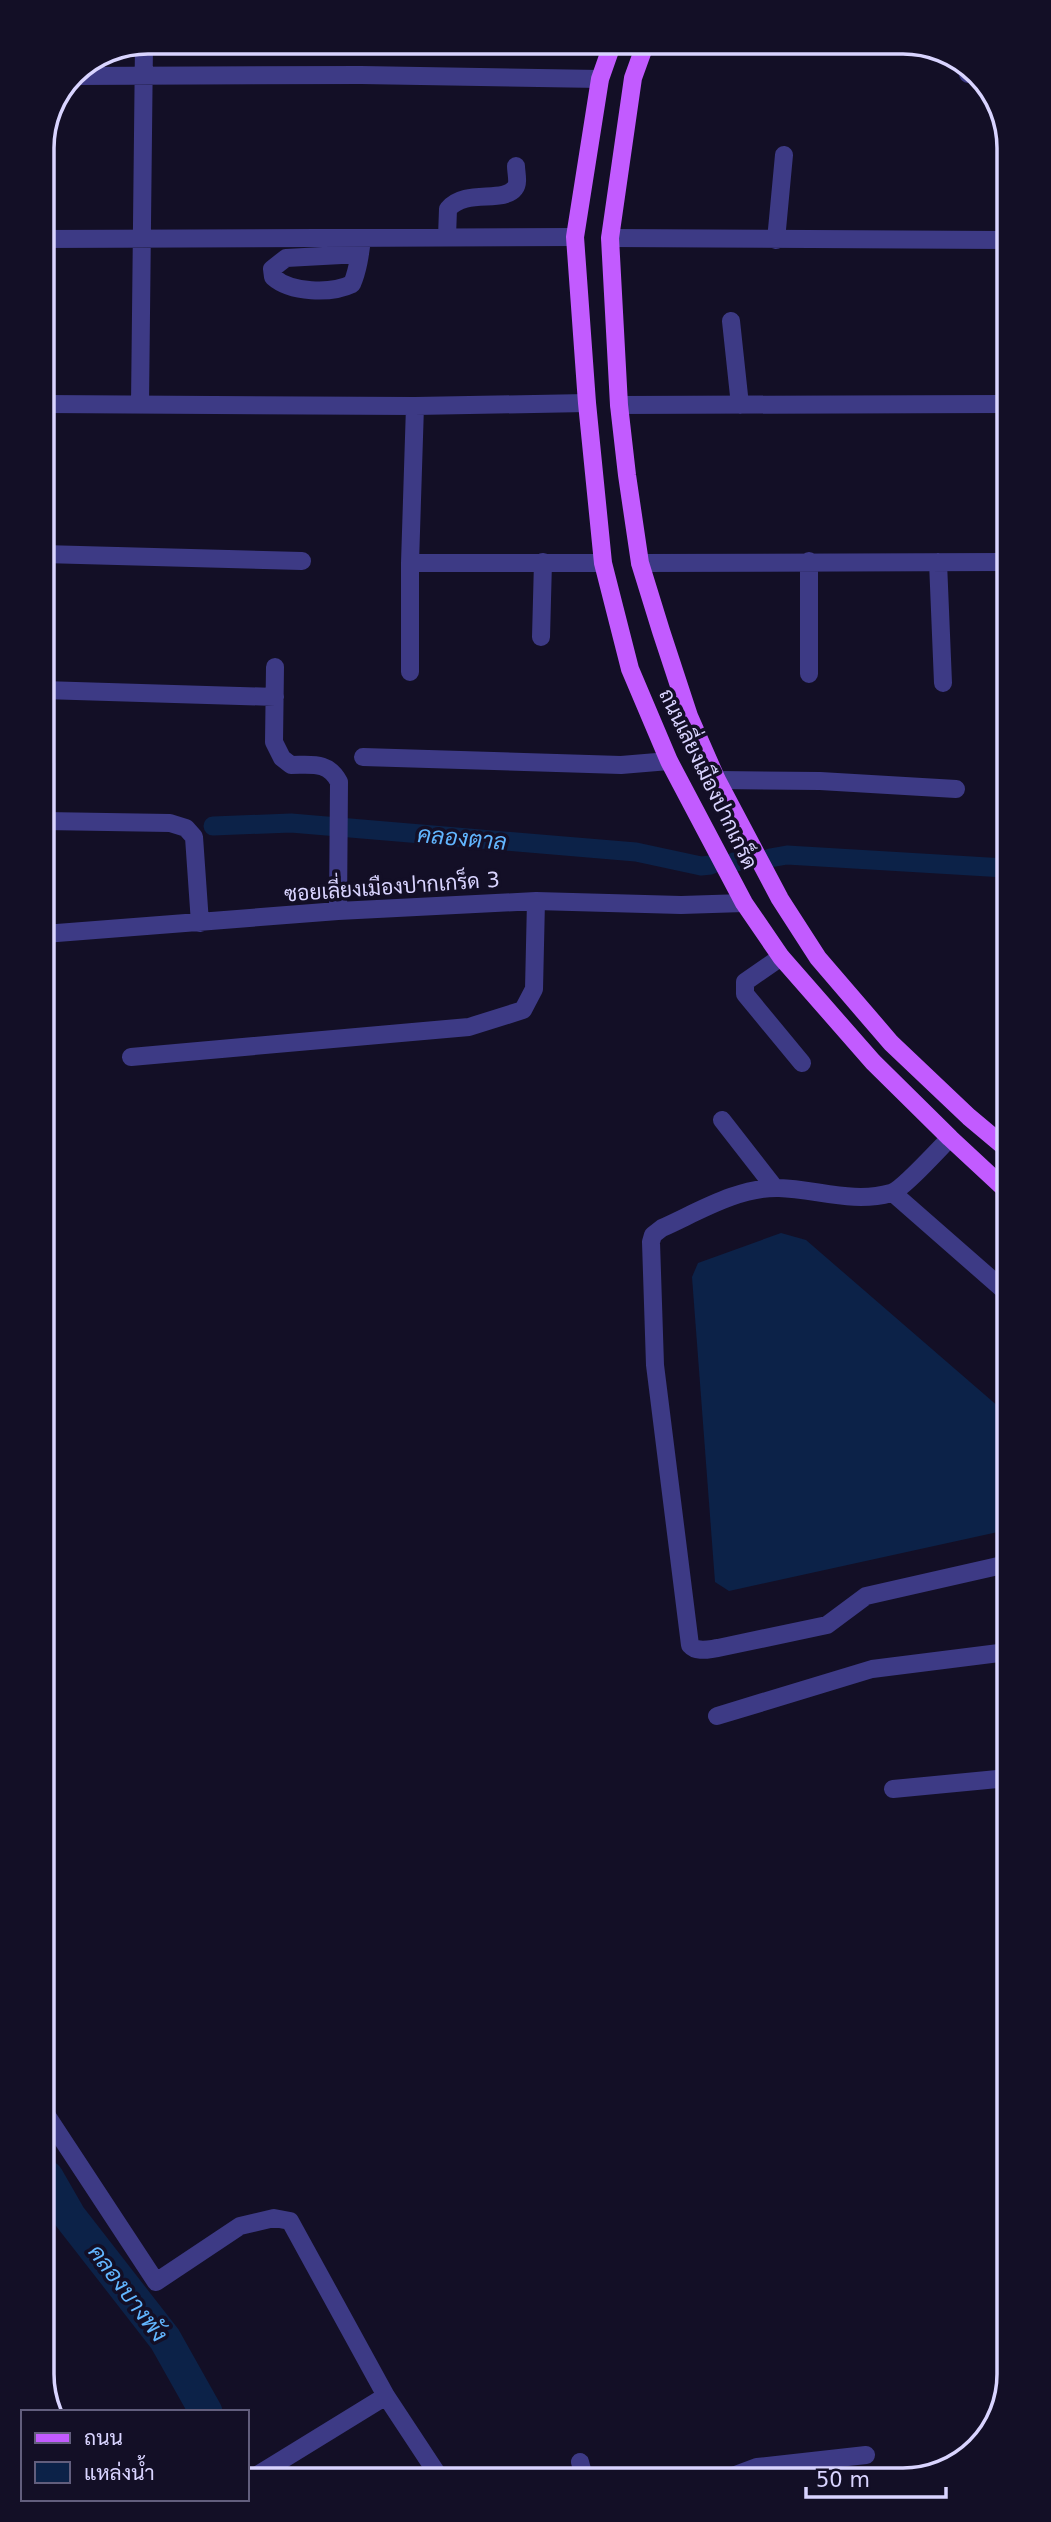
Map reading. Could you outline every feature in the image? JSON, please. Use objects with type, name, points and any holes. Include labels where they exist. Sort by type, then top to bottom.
[{"type":"main road","name":"ถนนเลี่ยงเมืองปากเกร็ด","points":[[609,54],[600,79],[575,237],[587,404],[603,564],[630,669],[669,761],[744,904],[781,957],[873,1062],[997,1182]]},
{"type":"main road","name":"ถนนเลี่ยงเมืองปากเกร็ด","points":[[642,54],[633,78],[610,238],[619,405],[640,563],[689,716],[717,779],[780,899],[818,958],[891,1043],[997,1140]]},
{"type":"street","points":[[141,404],[144,54]]},
{"type":"street","points":[[89,76],[361,75],[600,79]]},
{"type":"street","points":[[776,240],[784,155]]},
{"type":"street","points":[[447,237],[448,209],[454,201],[467,197],[506,194],[515,188],[516,166]]},
{"type":"street","points":[[54,239],[143,239],[361,247],[447,237],[575,237]]},
{"type":"street","points":[[610,238],[997,240]]},
{"type":"street","points":[[731,321],[740,405]]},
{"type":"street","points":[[54,404],[587,404]]},
{"type":"street","points":[[619,405],[997,404]]},
{"type":"street","points":[[410,672],[415,406]]},
{"type":"street","points":[[54,554],[302,561]]},
{"type":"street","points":[[809,561],[809,674]]},
{"type":"street","points":[[541,637],[543,562]]},
{"type":"street","points":[[938,562],[943,683]]},
{"type":"street","points":[[640,563],[997,562]]},
{"type":"street","points":[[410,563],[603,564]]},
{"type":"street","points":[[275,667],[274,742],[282,758],[292,765],[323,765],[334,772],[339,782],[338,911]]},
{"type":"street","points":[[54,690],[275,697]]},
{"type":"street","points":[[363,757],[621,765],[669,761]]},
{"type":"street","points":[[717,779],[820,781],[956,789]]},
{"type":"street","points":[[54,821],[170,823],[186,828],[194,837],[200,923]]},
{"type":"street","points":[[131,1057],[469,1027],[523,1010],[534,989],[536,901]]},
{"type":"street","name":"ซอยเลี่ยงเมืองปากเกร็ด 3","points":[[54,933],[338,911],[536,901],[692,906],[744,904]]},
{"type":"street","points":[[781,957],[745,982],[744,986],[746,994],[802,1063]]},
{"type":"street","points":[[722,1120],[775,1188]]},
{"type":"street","points":[[950,1138],[893,1193],[850,1198],[815,1191],[775,1188],[734,1196],[662,1228],[653,1235],[651,1242],[655,1365],[690,1645],[693,1649],[718,1648],[827,1625],[866,1596],[997,1566]]},
{"type":"street","points":[[893,1193],[997,1284]]},
{"type":"street","points":[[717,1716],[872,1669],[997,1653]]},
{"type":"street","points":[[893,1789],[997,1779]]},
{"type":"street","points":[[54,2127],[156,2282],[240,2226],[274,2218],[290,2221],[386,2396],[433,2468]]},
{"type":"street","points":[[268,2468],[386,2396]]},
{"type":"street","points":[[757,2468],[866,2455]]},
{"type":"water","points":[[781,1233],[806,1240],[997,1405],[997,1532],[729,1591],[715,1582],[692,1277],[698,1263]]},
{"type":"waterway","name":"คลองตาล","points":[[213,826],[291,823],[636,852],[701,866],[711,865]]},
{"type":"waterway","name":"คลองตาล","points":[[770,858],[787,855],[997,868]]},
{"type":"waterway","name":"คลองตาล","points":[[734,862],[747,860]]},
{"type":"waterway","name":"คลองบางพัง","points":[[54,2189],[70,2217],[165,2339],[205,2410]]}]
